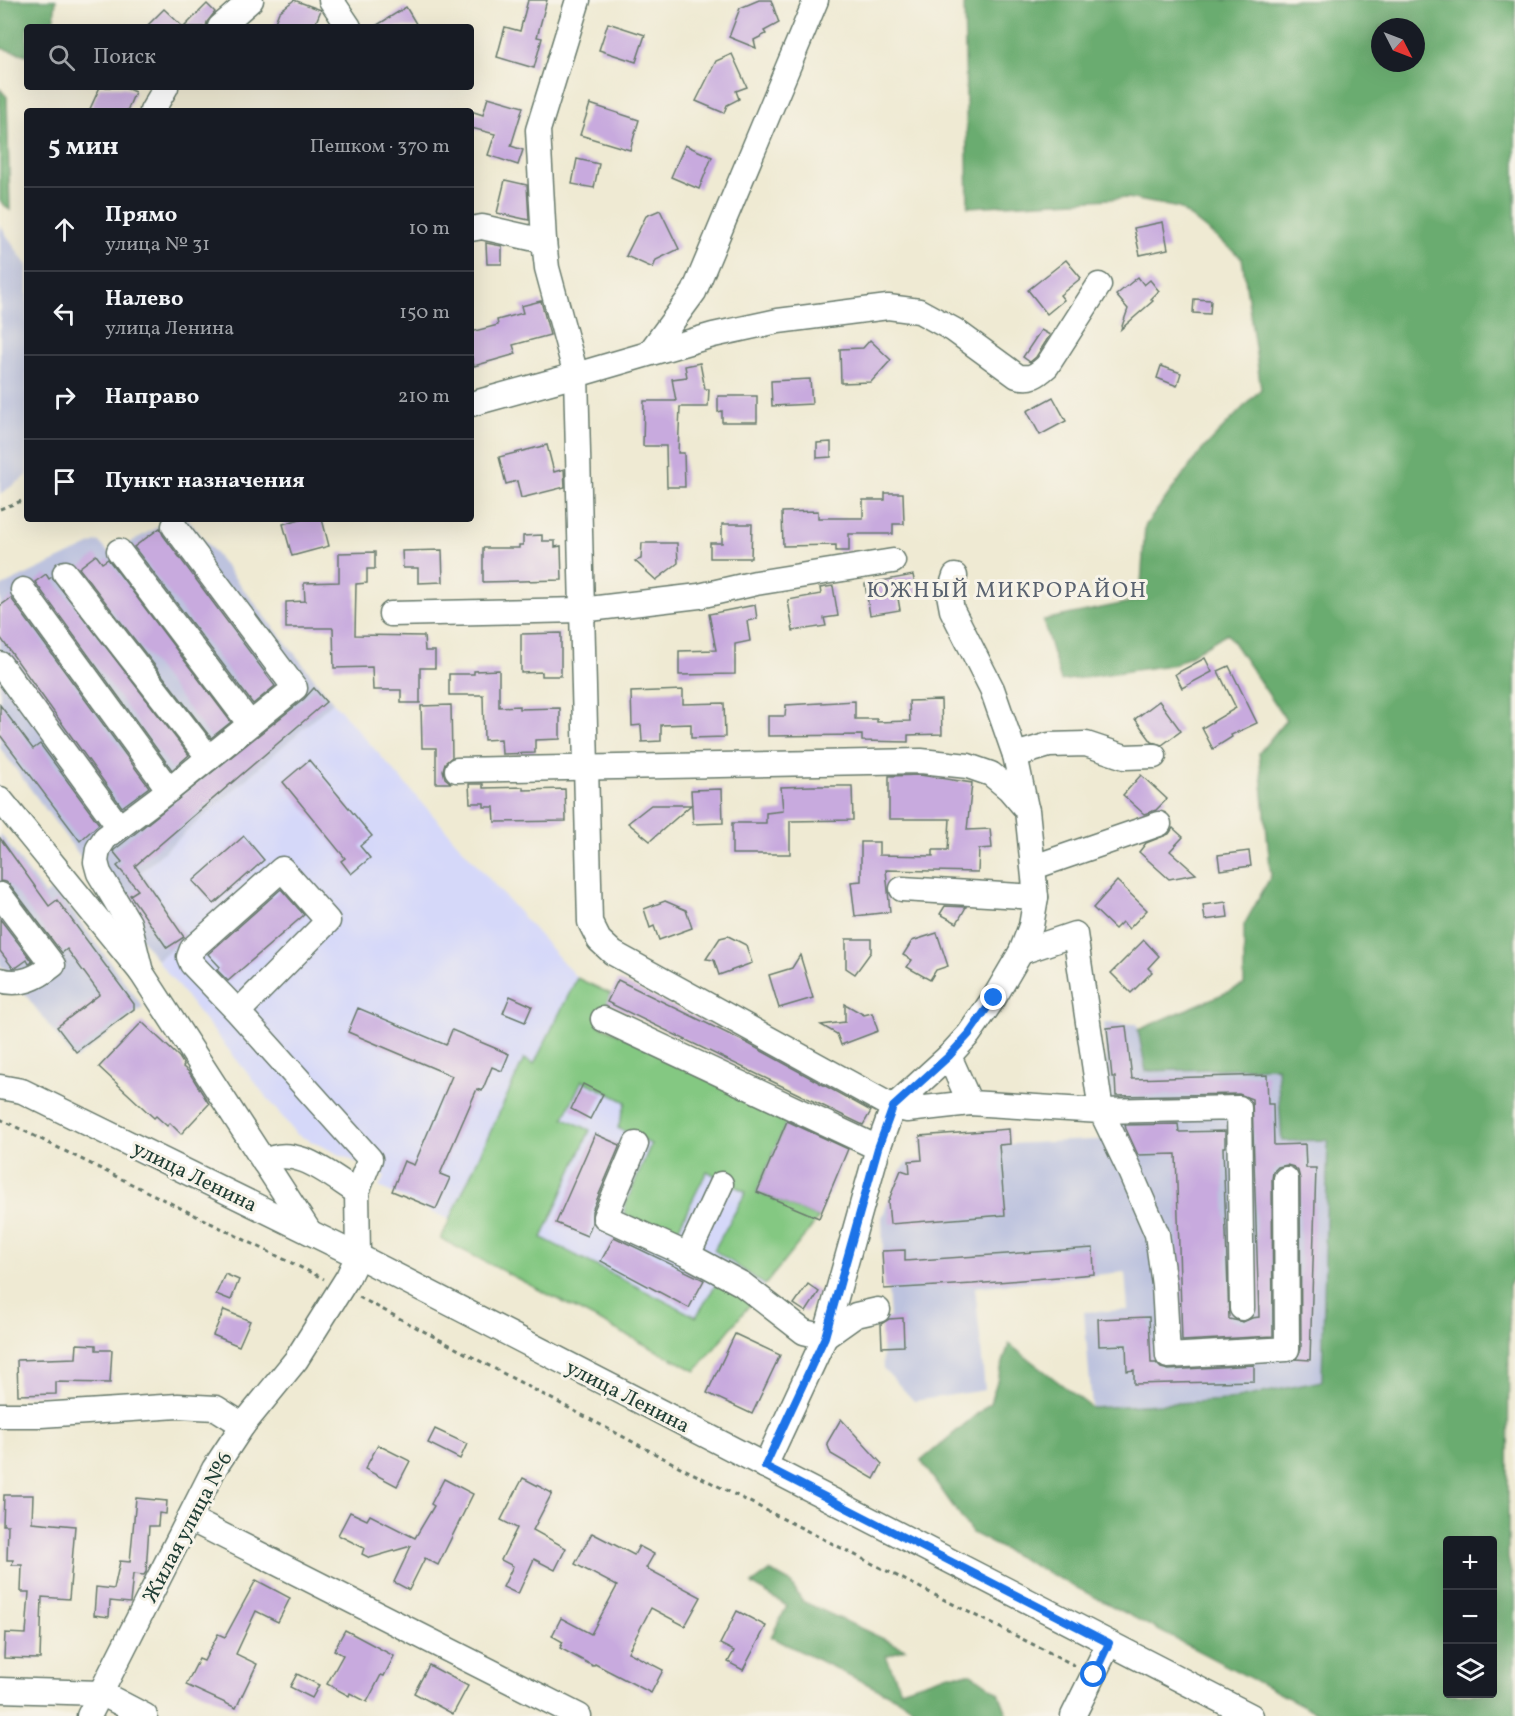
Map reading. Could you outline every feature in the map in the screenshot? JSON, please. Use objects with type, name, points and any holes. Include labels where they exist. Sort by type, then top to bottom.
[{"type":"street","points":[[223,24],[251,0]]},
{"type":"street","points":[[331,0],[348,24]]},
{"type":"street","points":[[578,0],[538,130],[547,268],[576,375],[590,922],[599,940],[613,953],[893,1107],[907,1110],[970,1102],[1101,1111],[1239,1108],[1242,1308]]},
{"type":"street","points":[[650,352],[694,292],[816,0]]},
{"type":"street","points":[[154,108],[164,90]]},
{"type":"street","points":[[474,228],[482,227],[544,240]]},
{"type":"street","points":[[474,403],[713,335],[778,321],[888,307],[919,311],[954,330],[1017,376],[1025,378],[1036,376],[1047,366],[1100,285]]},
{"type":"street","points":[[141,972],[129,923],[99,873],[96,861],[98,849],[105,838],[169,790],[295,688],[174,526]]},
{"type":"street","points":[[119,551],[250,724]]},
{"type":"street","points":[[391,614],[582,610],[699,596],[756,583],[893,561]]},
{"type":"street","points":[[65,573],[209,758]]},
{"type":"street","points":[[765,1466],[825,1337],[878,1148],[893,1107],[949,1056],[975,1025],[1021,952],[1031,926],[1036,897],[1027,810],[1015,755],[986,674],[952,610],[949,594],[955,576]]},
{"type":"street","points":[[22,590],[169,790]]},
{"type":"street","points":[[0,664],[119,827]]},
{"type":"street","points":[[1015,755],[1049,745],[1086,744],[1125,757],[1154,756]]},
{"type":"street","points":[[457,770],[921,761],[968,766],[990,774],[1009,789],[1027,810]]},
{"type":"street","points":[[0,799],[141,972],[309,1231]]},
{"type":"street","points":[[1034,867],[1159,824]]},
{"type":"street","points":[[238,1012],[328,921],[282,869],[192,949],[189,957],[192,964],[370,1159],[357,1192],[358,1256]]},
{"type":"street","points":[[902,889],[1036,897]]},
{"type":"street","points":[[0,895],[53,965],[42,974],[27,981],[10,983],[0,980]]},
{"type":"street","points":[[1021,952],[1075,934],[1101,1111],[1157,1234],[1164,1285],[1168,1356],[1287,1349],[1286,1179]]},
{"type":"street","points":[[603,1019],[878,1148]]},
{"type":"street","points":[[949,1056],[970,1102]]},
{"type":"street","name":"улица Ленина","points":[[0,1087],[22,1091],[309,1231],[1251,1716]]},
{"type":"street","points":[[636,1144],[605,1217],[688,1255],[750,1289],[804,1332],[825,1337],[856,1315],[878,1310]]},
{"type":"street","points":[[264,1162],[271,1157],[298,1157],[357,1192]]},
{"type":"street","points":[[688,1255],[721,1184]]},
{"type":"street","name":"Жилая улица №6","points":[[89,1716],[214,1469],[243,1425],[296,1360],[342,1288],[358,1256]]},
{"type":"street","points":[[0,1415],[41,1415],[178,1406],[216,1408],[243,1425]]},
{"type":"street","points":[[190,1518],[579,1716]]},
{"type":"street","points":[[1073,1716],[1109,1643]]},
{"type":"street","points":[[0,1690],[101,1693],[145,1716]]},
{"type":"path","points":[[0,508],[24,500]]},
{"type":"path","points":[[0,1119],[342,1288],[687,1470],[1094,1675]]},
{"type":"shaded area","points":[[0,225],[24,261],[24,478],[0,494]]},
{"type":"shaded area","points":[[166,522],[190,522],[333,702],[141,872],[186,938],[157,960],[0,748],[0,587],[98,541],[110,554]]},
{"type":"shaded area","points":[[333,702],[577,978],[611,994],[599,1026],[791,1112],[819,1218],[696,1371],[441,1239],[450,1220],[379,1187],[385,1176],[296,1134],[157,960],[186,938],[141,872]]},
{"type":"shaded area","points":[[0,833],[45,895],[55,888],[143,1007],[75,1060],[6,969],[0,966]]},
{"type":"shaded area","points":[[1104,1023],[1137,1024],[1146,1071],[1277,1066],[1282,1140],[1328,1140],[1322,1381],[1228,1400],[1092,1408],[1084,1312],[1128,1310],[1125,1272],[975,1287],[985,1390],[914,1401],[883,1368],[881,1319],[890,1318],[888,1289],[884,1289],[882,1217],[901,1170],[909,1161],[922,1160],[920,1136],[1010,1144],[1110,1139]]},
{"type":"green space","points":[[0,0],[56,0],[53,24],[24,24],[24,54],[0,48]]},
{"type":"green space","points":[[964,0],[1515,0],[1515,1275],[1509,1285],[1508,1558],[1515,1595],[1515,1716],[1323,1716],[972,1533],[921,1461],[990,1403],[1009,1344],[1092,1408],[1228,1400],[1322,1381],[1328,1140],[1282,1141],[1277,1067],[1146,1071],[1138,1030],[1244,985],[1244,925],[1271,876],[1259,753],[1286,720],[1227,633],[1176,664],[1061,681],[1043,620],[1140,600],[1145,526],[1201,451],[1261,389],[1242,258],[1179,208],[1128,198],[968,207]]},
{"type":"green space","points":[[0,89],[7,97],[10,210],[0,201]]},
{"type":"green space","points":[[577,978],[611,994],[599,1025],[791,1112],[757,1192],[819,1218],[765,1285],[714,1250],[746,1192],[707,1171],[672,1237],[624,1214],[625,1206],[651,1144],[618,1128],[626,1102],[582,1080],[564,1118],[590,1130],[542,1238],[696,1317],[718,1281],[752,1302],[696,1371],[441,1239],[524,1059],[534,1064]]},
{"type":"green space","points":[[770,1571],[790,1582],[802,1601],[905,1649],[886,1656],[901,1690],[949,1674],[972,1674],[999,1693],[1008,1716],[924,1716],[904,1702],[771,1637],[787,1606],[752,1584]]},
{"type":"building","points":[[294,0],[321,10],[315,24],[274,24],[279,12]]},
{"type":"building","points":[[528,0],[547,0],[537,37],[542,38],[534,68],[497,57],[505,27],[520,31]]},
{"type":"building","points":[[759,0],[771,0],[779,23],[764,31],[766,34],[754,40],[756,48],[729,37],[740,8]]},
{"type":"building","points":[[207,4],[215,12],[207,24],[187,24]]},
{"type":"building","points":[[406,7],[416,24],[379,24]]},
{"type":"building","points":[[164,9],[180,24],[149,24]]},
{"type":"building","points":[[608,23],[645,35],[636,62],[599,50]]},
{"type":"building","points":[[732,54],[747,87],[736,91],[739,99],[727,105],[724,113],[696,101],[716,61]]},
{"type":"building","points":[[99,90],[135,92],[128,108],[90,108]]},
{"type":"building","points":[[488,97],[523,107],[511,146],[523,150],[518,165],[488,155],[495,134],[474,129],[474,112],[483,115]]},
{"type":"building","points":[[590,104],[639,120],[630,150],[580,135]]},
{"type":"building","points":[[685,145],[712,157],[699,189],[671,177]]},
{"type":"building","points":[[577,159],[599,164],[594,188],[572,184]]},
{"type":"building","points":[[505,180],[527,185],[529,220],[497,213]]},
{"type":"building","points":[[660,210],[679,249],[656,260],[653,268],[626,256],[646,216]]},
{"type":"building","points":[[1163,222],[1168,249],[1140,255],[1134,228]]},
{"type":"building","points":[[486,243],[502,246],[502,264],[487,264]]},
{"type":"building","points":[[1066,260],[1081,278],[1060,295],[1064,300],[1047,314],[1028,290]]},
{"type":"building","points":[[1138,277],[1144,285],[1150,280],[1159,291],[1151,299],[1153,301],[1121,329],[1128,309],[1116,295]]},
{"type":"building","points":[[1194,299],[1211,300],[1210,314],[1193,313]]},
{"type":"building","points":[[541,301],[550,335],[513,345],[516,354],[474,366],[474,331],[498,325],[497,320],[523,313],[521,306]]},
{"type":"building","points":[[1041,330],[1050,335],[1036,357],[1030,362],[1023,357]]},
{"type":"building","points":[[870,340],[891,360],[871,382],[841,383],[840,349],[863,348]]},
{"type":"building","points":[[700,363],[705,389],[709,389],[708,407],[680,407],[678,453],[684,453],[685,487],[667,487],[666,446],[643,446],[644,401],[676,401],[672,379],[687,377],[685,366]]},
{"type":"building","points":[[1161,366],[1181,373],[1177,386],[1157,378]]},
{"type":"building","points":[[810,379],[812,404],[772,406],[771,381]]},
{"type":"building","points":[[718,396],[757,396],[757,422],[722,422],[722,411],[718,412]]},
{"type":"building","points":[[1053,397],[1066,421],[1040,435],[1027,411]]},
{"type":"building","points":[[831,442],[831,457],[817,458],[817,443]]},
{"type":"building","points":[[547,445],[554,472],[564,469],[565,487],[521,498],[517,481],[506,484],[499,457]]},
{"type":"building","points":[[885,493],[903,493],[904,524],[893,524],[893,534],[849,534],[849,551],[836,551],[836,545],[783,546],[782,512],[818,511],[818,518],[863,518],[863,500],[885,500]]},
{"type":"building","points":[[323,522],[329,546],[292,556],[283,524]]},
{"type":"building","points":[[722,524],[752,524],[751,558],[710,558],[710,543],[722,543]]},
{"type":"building","points":[[160,528],[275,686],[253,704],[134,547]]},
{"type":"building","points":[[542,535],[542,541],[555,541],[555,547],[561,546],[562,580],[483,582],[483,548],[519,548],[519,545],[523,545],[523,536]]},
{"type":"building","points":[[642,543],[677,543],[678,563],[656,580],[635,561],[641,559]]},
{"type":"building","points":[[442,550],[443,582],[418,583],[418,568],[403,568],[402,551]]},
{"type":"building","points":[[375,552],[375,569],[367,569],[367,583],[356,584],[355,635],[424,636],[425,651],[435,651],[435,668],[420,668],[420,703],[401,703],[401,690],[373,690],[372,667],[334,668],[333,628],[286,628],[286,602],[305,601],[304,583],[339,582],[339,553]]},
{"type":"building","points":[[96,555],[102,563],[108,559],[231,722],[211,738],[79,568]]},
{"type":"building","points":[[46,574],[49,579],[52,577],[189,755],[172,770],[35,582]]},
{"type":"building","points":[[913,575],[917,594],[898,598],[900,610],[870,615],[865,584]]},
{"type":"building","points":[[833,586],[838,616],[824,618],[826,626],[793,631],[788,600],[821,594],[820,588]]},
{"type":"building","points":[[11,598],[149,787],[122,807],[0,637],[0,606]]},
{"type":"building","points":[[755,605],[757,619],[747,621],[750,641],[735,644],[735,674],[679,675],[679,651],[716,650],[709,614]]},
{"type":"building","points":[[561,633],[561,676],[542,676],[542,672],[521,673],[521,634]]},
{"type":"building","points":[[1205,658],[1212,672],[1182,688],[1175,674]]},
{"type":"building","points":[[1229,666],[1257,723],[1231,735],[1232,737],[1213,749],[1202,728],[1236,708],[1218,671]]},
{"type":"building","points":[[499,670],[499,707],[560,708],[560,739],[535,740],[535,753],[502,754],[501,739],[484,740],[483,695],[449,695],[449,674],[474,674],[474,671]]},
{"type":"building","points":[[314,688],[326,702],[135,866],[184,937],[167,948],[130,895],[138,890],[117,866],[122,862],[113,851],[304,699]]},
{"type":"building","points":[[683,690],[683,704],[724,703],[725,737],[691,738],[691,724],[661,725],[661,741],[642,742],[641,725],[632,726],[631,692]]},
{"type":"building","points":[[941,700],[942,734],[908,735],[908,742],[862,741],[862,735],[768,736],[768,716],[785,716],[786,705],[855,701],[855,719],[877,719],[877,722],[910,721],[909,701]]},
{"type":"building","points":[[1159,701],[1181,731],[1162,745],[1152,742],[1135,719]]},
{"type":"building","points":[[0,705],[33,749],[40,744],[99,824],[80,841],[0,735]]},
{"type":"building","points":[[451,705],[452,757],[445,763],[443,770],[445,778],[451,783],[436,783],[436,748],[422,748],[421,706]]},
{"type":"building","points":[[309,760],[372,836],[360,846],[370,858],[351,874],[341,861],[345,858],[283,782]]},
{"type":"building","points":[[920,775],[972,783],[967,830],[990,829],[992,848],[979,849],[978,872],[886,870],[890,912],[855,916],[851,882],[861,881],[861,842],[879,842],[879,855],[933,856],[933,850],[948,850],[950,819],[889,819],[889,776]]},
{"type":"building","points":[[1141,775],[1167,799],[1156,810],[1144,814],[1123,795]]},
{"type":"building","points":[[469,784],[483,784],[483,788],[565,789],[566,821],[495,822],[494,807],[484,807],[484,803],[470,803]]},
{"type":"building","points":[[852,786],[853,820],[790,821],[790,854],[732,854],[732,823],[766,823],[766,813],[783,811],[781,787]]},
{"type":"building","points":[[722,789],[723,823],[693,824],[691,790]]},
{"type":"building","points":[[651,805],[691,805],[650,841],[628,823]]},
{"type":"building","points":[[1173,828],[1183,837],[1170,851],[1196,874],[1169,879],[1139,852],[1146,843],[1169,834]]},
{"type":"building","points":[[244,836],[264,860],[214,904],[193,881]]},
{"type":"building","points":[[0,838],[49,906],[57,900],[134,1004],[134,1009],[76,1052],[57,1027],[100,994],[67,949],[62,953],[11,886],[0,881]]},
{"type":"building","points":[[1249,851],[1251,866],[1220,870],[1218,855]]},
{"type":"building","points":[[1117,881],[1147,910],[1129,929],[1122,922],[1115,929],[1093,908]]},
{"type":"building","points":[[281,889],[304,915],[228,981],[217,970],[220,967],[208,954]]},
{"type":"building","points":[[665,901],[686,910],[692,928],[659,940],[654,926],[650,928],[644,909]]},
{"type":"building","points":[[1226,902],[1228,917],[1205,920],[1203,905]]},
{"type":"building","points":[[945,906],[966,907],[957,923],[940,914]]},
{"type":"building","points":[[0,919],[33,962],[29,964],[27,960],[13,968],[0,951]]},
{"type":"building","points":[[937,933],[948,966],[936,970],[930,980],[907,967],[912,960],[903,955],[912,941]]},
{"type":"building","points":[[728,936],[746,945],[752,963],[719,975],[714,960],[706,959],[720,938]]},
{"type":"building","points":[[846,939],[871,939],[871,952],[855,974],[846,968]]},
{"type":"building","points":[[1144,940],[1159,956],[1148,968],[1152,972],[1131,993],[1111,973]]},
{"type":"building","points":[[800,955],[813,998],[779,1008],[769,975],[792,968]]},
{"type":"building","points":[[618,980],[747,1043],[871,1111],[863,1125],[607,1002]]},
{"type":"building","points":[[510,996],[532,1006],[525,1022],[503,1013]]},
{"type":"building","points":[[845,1004],[864,1015],[872,1013],[878,1031],[841,1045],[837,1034],[821,1025],[845,1022]]},
{"type":"building","points":[[358,1008],[446,1045],[452,1030],[509,1054],[502,1071],[492,1067],[482,1091],[477,1089],[440,1174],[450,1178],[436,1209],[392,1191],[404,1161],[414,1165],[452,1076],[348,1032]]},
{"type":"building","points":[[142,1022],[179,1057],[183,1067],[189,1072],[209,1104],[181,1134],[170,1123],[167,1126],[156,1116],[154,1118],[99,1067]]},
{"type":"building","points":[[1126,1026],[1132,1079],[1267,1075],[1268,1104],[1273,1104],[1274,1145],[1305,1144],[1306,1168],[1316,1168],[1310,1360],[1296,1359],[1301,1349],[1300,1179],[1298,1171],[1287,1165],[1278,1167],[1273,1172],[1272,1179],[1273,1336],[1182,1341],[1176,1154],[1138,1155],[1125,1125],[1178,1124],[1179,1132],[1225,1131],[1225,1147],[1223,1147],[1229,1319],[1243,1322],[1259,1317],[1252,1099],[1239,1094],[1116,1096],[1107,1028]]},
{"type":"building","points":[[583,1084],[603,1094],[590,1119],[571,1109]]},
{"type":"building","points":[[787,1121],[848,1149],[819,1218],[757,1192]]},
{"type":"building","points":[[1009,1129],[1010,1144],[999,1145],[1005,1215],[890,1224],[888,1202],[901,1170],[910,1173],[909,1161],[922,1160],[920,1136]]},
{"type":"building","points":[[595,1134],[620,1145],[592,1211],[592,1223],[587,1236],[556,1223]]},
{"type":"building","points":[[614,1237],[704,1280],[689,1308],[601,1261]]},
{"type":"building","points":[[1093,1248],[1094,1274],[884,1289],[882,1251],[905,1250],[905,1261]]},
{"type":"building","points":[[225,1274],[239,1280],[231,1300],[216,1294]]},
{"type":"building","points":[[808,1284],[819,1292],[806,1312],[794,1304]]},
{"type":"building","points":[[224,1310],[250,1321],[239,1346],[213,1335]]},
{"type":"building","points":[[1149,1317],[1151,1363],[1156,1363],[1161,1368],[1169,1370],[1254,1365],[1254,1381],[1134,1384],[1134,1370],[1127,1371],[1126,1345],[1099,1346],[1098,1319]]},
{"type":"building","points":[[903,1318],[904,1346],[882,1347],[881,1324],[889,1319]]},
{"type":"building","points":[[735,1334],[780,1355],[752,1414],[707,1393]]},
{"type":"building","points":[[77,1344],[96,1345],[96,1350],[112,1350],[110,1383],[56,1382],[56,1394],[18,1395],[17,1360],[76,1358]]},
{"type":"building","points":[[841,1419],[882,1464],[874,1479],[831,1454],[827,1443]]},
{"type":"building","points":[[435,1429],[467,1444],[460,1459],[428,1443]]},
{"type":"building","points":[[378,1445],[410,1461],[397,1486],[365,1469]]},
{"type":"building","points":[[523,1478],[552,1493],[533,1530],[566,1548],[555,1570],[534,1559],[518,1594],[503,1587],[513,1566],[501,1560],[517,1528],[501,1520]]},
{"type":"building","points":[[444,1479],[473,1494],[438,1565],[425,1558],[409,1590],[394,1582],[411,1546],[370,1558],[362,1554],[364,1548],[338,1535],[350,1512],[367,1520],[370,1515],[415,1538],[434,1506],[431,1504]]},
{"type":"building","points":[[4,1495],[33,1495],[32,1522],[75,1526],[69,1599],[42,1597],[40,1659],[4,1658],[5,1633],[26,1634],[29,1592],[21,1592],[22,1565],[12,1565],[13,1560],[7,1560],[8,1525],[3,1525]]},
{"type":"building","points":[[136,1498],[167,1501],[166,1514],[159,1513],[158,1526],[149,1526],[146,1572],[144,1575],[133,1574],[130,1603],[110,1601],[109,1617],[94,1615],[96,1587],[114,1589],[120,1561],[130,1562]]},
{"type":"building","points":[[592,1533],[634,1555],[639,1546],[654,1554],[646,1568],[701,1597],[685,1626],[651,1608],[628,1652],[663,1670],[651,1693],[560,1648],[563,1642],[552,1636],[561,1618],[591,1634],[617,1586],[575,1564]]},
{"type":"building","points":[[256,1580],[290,1598],[278,1622],[256,1611],[236,1654],[257,1664],[236,1708],[186,1685],[199,1659],[204,1661],[218,1634],[225,1637]]},
{"type":"building","points":[[737,1611],[766,1626],[743,1670],[728,1662],[734,1651],[720,1644]]},
{"type":"building","points":[[345,1630],[394,1656],[367,1702],[350,1693],[349,1696],[327,1684],[343,1655],[334,1650]]},
{"type":"building","points":[[429,1665],[468,1686],[453,1714],[414,1693]]},
{"type":"building","points":[[297,1674],[319,1685],[312,1698],[290,1687]]},
{"type":"district","name":"ЮЖНЫЙ МИКРОРАЙОН","points":[[1007,589]]},
{"type":"route","points":[[994,998],[969,1034],[949,1056],[893,1107],[878,1148],[825,1337],[765,1466],[1109,1643],[1094,1675]]}]
